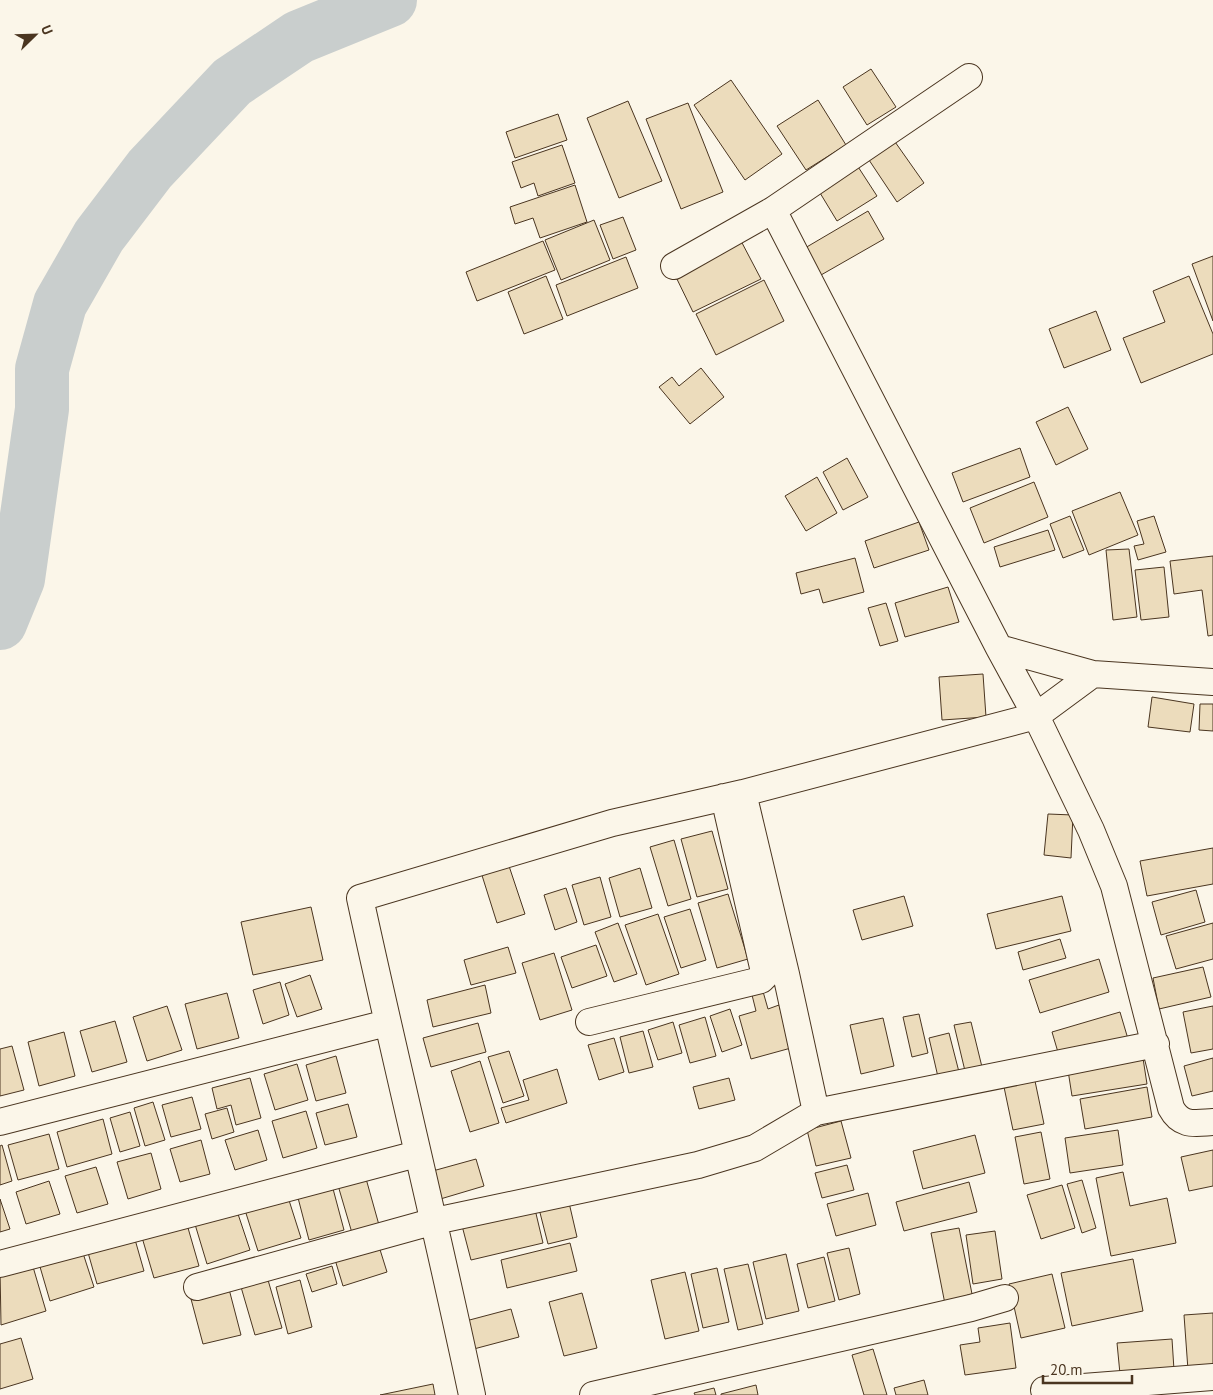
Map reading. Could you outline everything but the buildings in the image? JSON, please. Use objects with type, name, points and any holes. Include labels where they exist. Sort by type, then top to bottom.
[{"type":"street","points":[[674,266],[773,210],[969,77]]},
{"type":"street","points":[[773,210],[1036,716],[1091,830],[1114,886],[1174,1114],[1188,1124],[1213,1122]]},
{"type":"street","points":[[999,648],[1093,674],[1213,682]]},
{"type":"street","points":[[472,1395],[435,1221],[417,1154],[360,898],[612,824],[734,795],[1036,716],[1093,674]]},
{"type":"street","points":[[589,1022],[761,980],[765,976],[734,795]]},
{"type":"street","points":[[734,795],[786,974],[816,1112]]},
{"type":"street","points":[[0,1122],[387,1023]]},
{"type":"street","points":[[197,1287],[435,1221],[698,1165],[755,1148],[816,1112],[1156,1044]]},
{"type":"street","points":[[0,1264],[417,1154]]},
{"type":"street","points":[[593,1395],[971,1308],[1004,1298]]},
{"type":"street","points":[[1044,1390],[1213,1376]]},
{"type":"waterway","points":[[0,623],[18,579],[42,409],[42,369],[60,304],[99,236],[150,169],[232,82],[299,37],[390,0]]}]
